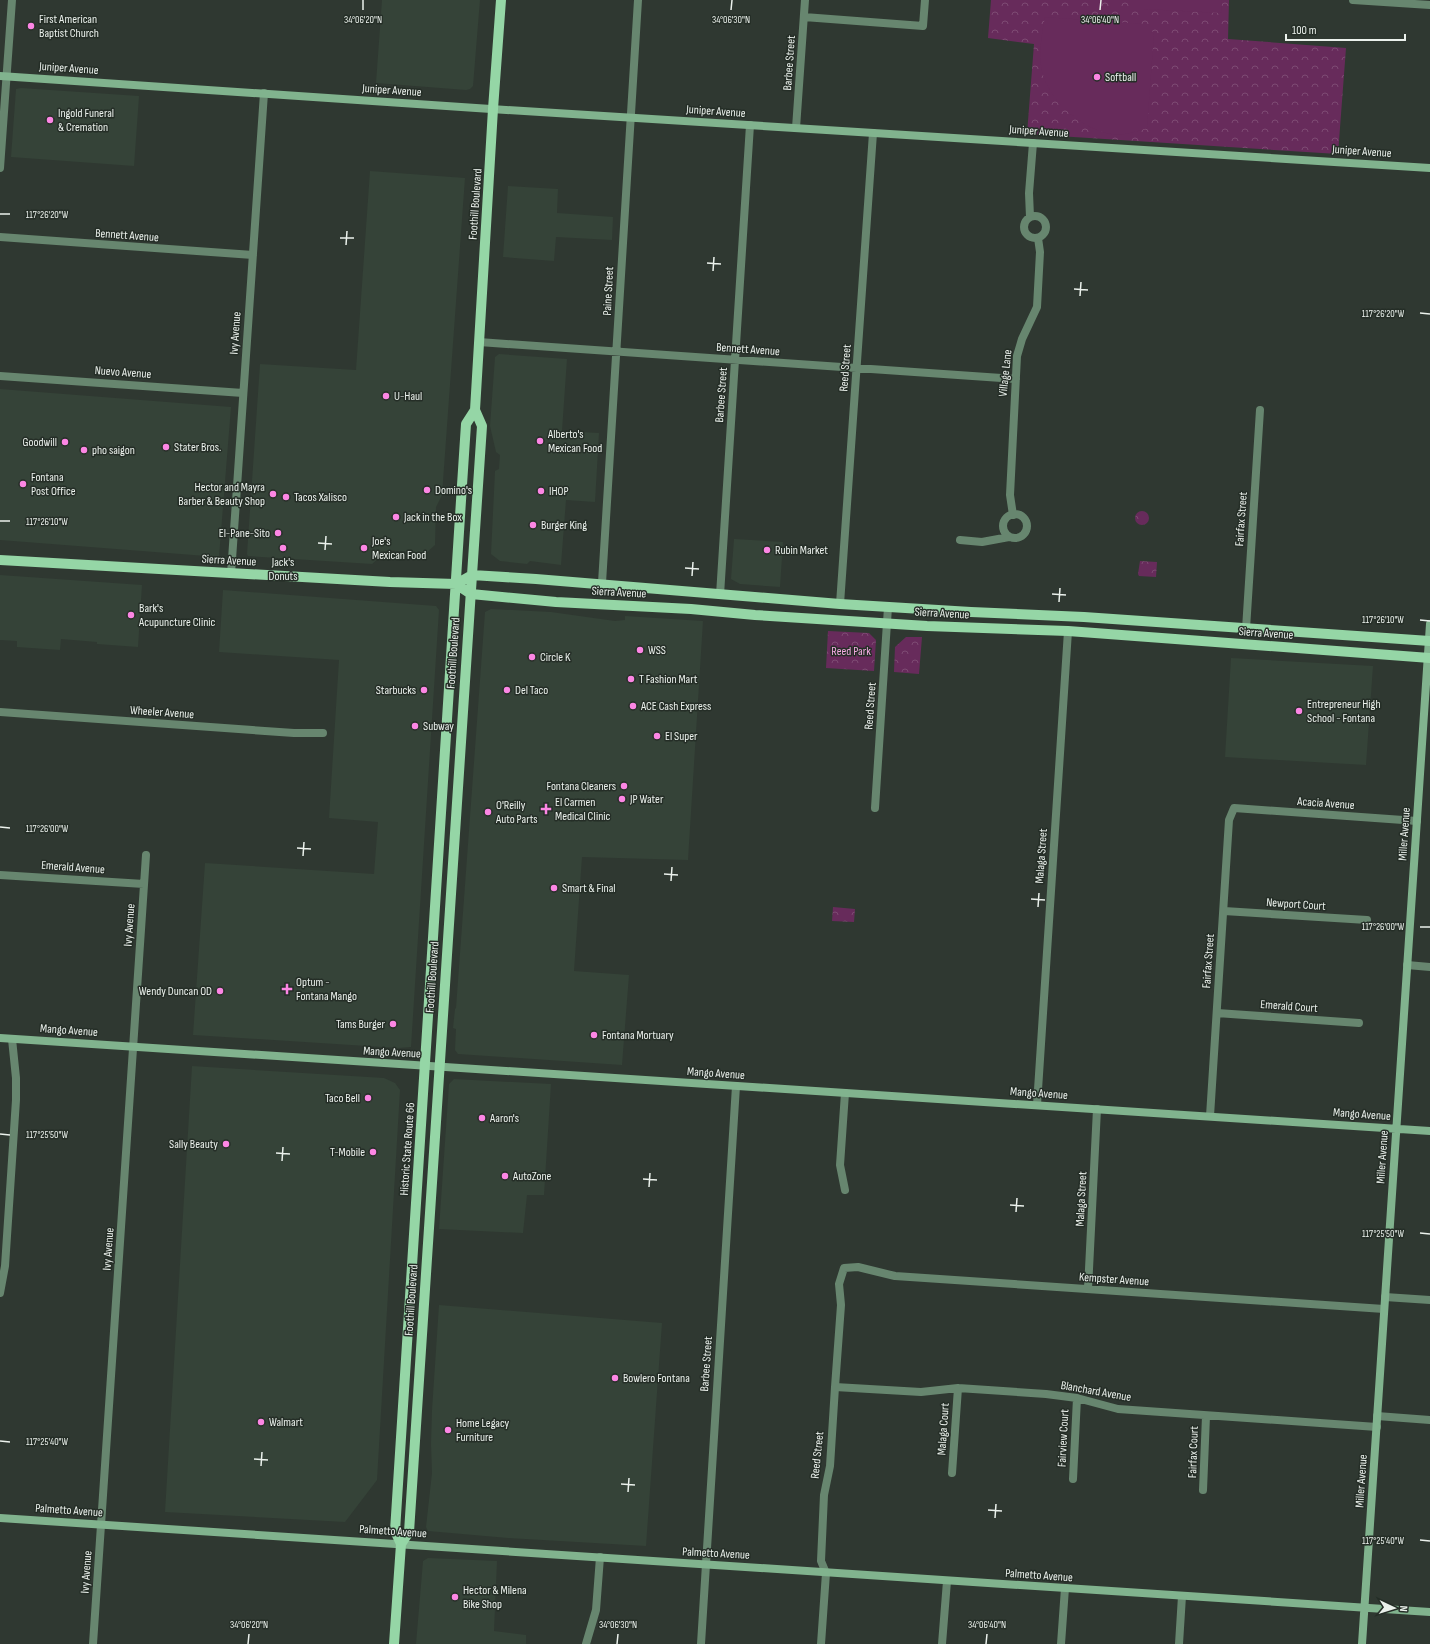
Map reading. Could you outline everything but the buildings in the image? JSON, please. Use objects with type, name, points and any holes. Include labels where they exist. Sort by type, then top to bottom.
[{"type":"main road","name":"Foothill Boulevard","points":[[394,1644],[401,1544],[409,1532],[482,426],[475,410],[501,0]]},
{"type":"main road","name":"Foothill Boulevard","points":[[425,1066],[466,424],[475,410]]},
{"type":"main road","name":"Sierra Avenue","points":[[0,560],[231,574],[456,584]]},
{"type":"main road","name":"Sierra Avenue","points":[[472,575],[602,583],[720,595],[840,604],[971,612],[1026,613],[1430,641]]},
{"type":"main road","points":[[470,594],[456,584],[472,575]]},
{"type":"main road","name":"Sierra Avenue","points":[[470,594],[556,602],[691,609],[755,615],[982,629],[1068,631],[1429,658]]},
{"type":"main road","name":"Historic State Route 66","points":[[415,1233],[425,1066]]},
{"type":"main road","name":"Foothill Boulevard","points":[[401,1544],[394,1531],[415,1233]]},
{"type":"main road","points":[[412,1280],[425,1281]]},
{"type":"street","points":[[0,168],[3,76],[12,0]]},
{"type":"street","name":"Paine Street","points":[[602,583],[638,0]]},
{"type":"street","name":"Barbee Street","points":[[796,128],[805,0]]},
{"type":"street","points":[[804,16],[923,26],[925,0]]},
{"type":"street","points":[[1353,0],[1430,5]]},
{"type":"street","name":"Juniper Avenue","points":[[3,76],[493,109],[1430,168]]},
{"type":"street","name":"Ivy Avenue","points":[[231,574],[264,93]]},
{"type":"street","name":"Barbee Street","points":[[720,595],[750,125]]},
{"type":"street","name":"Reed Street","points":[[840,604],[872,133]]},
{"type":"street","points":[[1030,217],[1033,143]]},
{"type":"street","points":[[1030,217],[1039,217],[1045,224],[1044,234],[1038,238],[1031,238],[1025,233],[1024,222],[1030,217]]},
{"type":"street","name":"Bennett Avenue","points":[[0,237],[253,255]]},
{"type":"street","name":"Village Lane","points":[[1013,515],[1010,495],[1017,356],[1022,339],[1037,307],[1040,252],[1038,238]]},
{"type":"street","name":"Bennett Avenue","points":[[479,342],[1016,379]]},
{"type":"street","name":"Nuevo Avenue","points":[[0,376],[244,393]]},
{"type":"street","name":"Fairfax Street","points":[[1246,629],[1260,410]]},
{"type":"street","points":[[960,540],[982,542],[1009,537],[1020,537],[1027,528],[1024,518],[1013,515],[1007,518],[1004,525],[1004,532],[1009,537]]},
{"type":"street","name":"Reed Street","points":[[875,808],[888,607]]},
{"type":"street","name":"Miller Avenue","points":[[1362,1644],[1429,658],[1430,624]]},
{"type":"street","name":"Malaga Street","points":[[1037,1105],[1068,631]]},
{"type":"street","name":"Wheeler Avenue","points":[[0,712],[294,733],[323,733]]},
{"type":"street","name":"Fairfax Street","points":[[1210,1116],[1229,820],[1234,808]]},
{"type":"street","name":"Acacia Avenue","points":[[1234,808],[1417,821]]},
{"type":"street","name":"Ivy Avenue","points":[[93,1644],[146,855]]},
{"type":"street","name":"Emerald Avenue","points":[[0,875],[144,884]]},
{"type":"street","name":"Newport Court","points":[[1224,911],[1367,920]]},
{"type":"street","points":[[1407,965],[1430,966]]},
{"type":"street","name":"Emerald Court","points":[[1217,1013],[1360,1023]]},
{"type":"street","name":"Mango Avenue","points":[[0,1038],[1430,1131]]},
{"type":"street","points":[[0,1293],[5,1266],[16,1100],[16,1078],[12,1039]]},
{"type":"street","name":"Barbee Street","points":[[701,1644],[736,1086]]},
{"type":"street","points":[[845,1093],[840,1165],[845,1190]]},
{"type":"street","name":"Malaga Street","points":[[1088,1289],[1097,1109]]},
{"type":"street","name":"Kempster Avenue","points":[[844,1268],[858,1267],[895,1276],[1384,1309]]},
{"type":"street","name":"Reed Street","points":[[821,1644],[826,1573],[821,1561],[824,1495],[830,1466],[841,1304],[839,1284],[844,1268]]},
{"type":"street","points":[[1385,1297],[1430,1300]]},
{"type":"street","name":"Blanchard Avenue","points":[[835,1387],[910,1392],[958,1388],[1046,1394],[1078,1398],[1118,1409],[1377,1428]]},
{"type":"street","name":"Malaga Court","points":[[952,1473],[958,1388]]},
{"type":"street","name":"Fairview Court","points":[[1073,1479],[1078,1398]]},
{"type":"street","name":"Fairfax Court","points":[[1203,1490],[1206,1416]]},
{"type":"street","points":[[1377,1416],[1430,1420]]},
{"type":"street","name":"Palmetto Avenue","points":[[0,1518],[1430,1612]]},
{"type":"street","points":[[586,1644],[596,1610],[600,1558]]},
{"type":"street","points":[[942,1644],[946,1581]]},
{"type":"street","points":[[1061,1644],[1065,1588]]},
{"type":"street","points":[[1180,1644],[1182,1596]]},
{"type":"shaded area","points":[[382,0],[480,0],[473,86],[466,90],[376,83]]},
{"type":"shaded area","points":[[21,88],[139,96],[134,166],[11,157],[16,89]]},
{"type":"shaded area","points":[[370,171],[465,178],[442,495],[436,507],[435,545],[426,553],[388,550],[372,564],[248,556],[260,364],[356,370]]},
{"type":"shaded area","points":[[508,186],[558,189],[557,213],[613,217],[612,240],[556,237],[554,261],[503,257]]},
{"type":"shaded area","points":[[499,354],[567,359],[562,431],[599,433],[595,502],[566,500],[561,565],[530,561],[527,564],[500,561],[491,554],[495,471],[499,469],[500,455],[496,452],[490,426],[495,357]]},
{"type":"shaded area","points":[[0,389],[231,407],[219,557],[0,540]]},
{"type":"shaded area","points":[[734,539],[783,542],[780,587],[740,584],[731,579]]},
{"type":"shaded area","points":[[0,575],[142,585],[138,647],[97,644],[97,642],[61,639],[60,650],[17,647],[17,641],[0,640]]},
{"type":"shaded area","points":[[223,590],[436,606],[439,610],[411,1047],[398,1048],[193,1035],[205,863],[374,874],[378,822],[329,818],[339,660],[219,652]]},
{"type":"shaded area","points":[[491,609],[551,612],[615,621],[625,620],[625,616],[703,621],[688,860],[582,857],[574,971],[629,975],[622,1065],[458,1054],[455,1050],[456,1029],[453,1028],[456,1008],[485,612]]},
{"type":"shaded area","name":"Entrepreneur High School - Fontana","points":[[1231,658],[1373,666],[1366,765],[1225,757]]},
{"type":"shaded area","points":[[192,1066],[384,1078],[395,1083],[400,1090],[377,1480],[345,1522],[165,1512]]},
{"type":"shaded area","points":[[454,1079],[551,1084],[544,1195],[527,1195],[523,1233],[439,1229],[449,1084]]},
{"type":"shaded area","points":[[439,1305],[662,1323],[646,1546],[508,1538],[428,1531],[426,1527],[432,1473],[432,1410]]},
{"type":"shaded area","points":[[428,1558],[497,1561],[494,1631],[526,1635],[526,1644],[416,1644],[423,1561]]},
{"type":"green space","points":[[991,0],[1229,0],[1228,39],[1346,48],[1338,154],[1027,134],[1034,44],[988,38]]},
{"type":"green space","points":[[1134,0],[1222,0],[1221,13],[1144,9]]},
{"type":"green space","name":"Softball","points":[[1045,17],[1144,24],[1154,33],[1147,128],[1124,134],[1111,134],[1088,126],[1066,110],[1049,89],[1041,65],[1042,35]]},
{"type":"green space","points":[[1139,511],[1145,511],[1149,515],[1149,521],[1145,525],[1139,525],[1135,521],[1135,515]]},
{"type":"green space","points":[[1140,561],[1157,562],[1156,577],[1139,576]]},
{"type":"green space","name":"Reed Park","points":[[828,631],[869,633],[876,640],[874,671],[826,668]]},
{"type":"green space","name":"Reed Park","points":[[906,637],[922,637],[919,674],[894,672],[895,647]]},
{"type":"green space","points":[[833,907],[855,909],[854,922],[832,921]]},
{"type":"place","name":"First American Baptist Church","points":[[31,26]]},
{"type":"place","name":"Softball","points":[[1097,77]]},
{"type":"place","name":"Ingold Funeral & Cremation","points":[[50,120]]},
{"type":"place","name":"U-Haul","points":[[386,396]]},
{"type":"place","name":"Alberto's Mexican Food","points":[[540,441]]},
{"type":"place","name":"Goodwill","points":[[65,442]]},
{"type":"place","name":"Stater Bros.","points":[[166,447]]},
{"type":"place","name":"pho saigon","points":[[84,450]]},
{"type":"place","name":"Fontana Post Office","points":[[23,484]]},
{"type":"place","name":"Domino's","points":[[427,490]]},
{"type":"place","name":"IHOP","points":[[541,491]]},
{"type":"place","name":"Hector and Mayra Barber & Beauty Shop","points":[[273,494]]},
{"type":"place","name":"Tacos Xalisco","points":[[286,497]]},
{"type":"place","name":"Jack in the Box","points":[[396,517]]},
{"type":"place","name":"Burger King","points":[[533,525]]},
{"type":"place","name":"El-Pane-Sito","points":[[278,533]]},
{"type":"place","name":"Jack's Donuts","points":[[283,548]]},
{"type":"place","name":"Joe's Mexican Food","points":[[364,548]]},
{"type":"place","name":"Rubin Market","points":[[767,550]]},
{"type":"place","name":"Bark's Acupuncture Clinic","points":[[131,615]]},
{"type":"place","name":"WSS","points":[[640,650]]},
{"type":"place","name":"Circle K","points":[[532,657]]},
{"type":"place","name":"T Fashion Mart","points":[[631,679]]},
{"type":"place","name":"Starbucks","points":[[424,690]]},
{"type":"place","name":"Del Taco","points":[[507,690]]},
{"type":"place","name":"ACE Cash Express","points":[[633,706]]},
{"type":"place","name":"Entrepreneur High School - Fontana","points":[[1299,711]]},
{"type":"place","name":"Subway","points":[[415,726]]},
{"type":"place","name":"El Super","points":[[657,736]]},
{"type":"place","name":"Fontana Cleaners","points":[[624,786]]},
{"type":"place","name":"JP Water","points":[[622,799]]},
{"type":"place","name":"El Carmen Medical Clinic","points":[[546,809]]},
{"type":"place","name":"O'Reilly Auto Parts","points":[[488,812]]},
{"type":"place","name":"Smart & Final","points":[[554,888]]},
{"type":"place","name":"Optum - Fontana Mango","points":[[287,989]]},
{"type":"place","name":"Wendy Duncan OD","points":[[220,991]]},
{"type":"place","name":"Tams Burger","points":[[393,1024]]},
{"type":"place","name":"Fontana Mortuary","points":[[594,1035]]},
{"type":"place","name":"Taco Bell","points":[[368,1098]]},
{"type":"place","name":"Aaron's","points":[[482,1118]]},
{"type":"place","name":"Sally Beauty","points":[[226,1144]]},
{"type":"place","name":"T-Mobile","points":[[373,1152]]},
{"type":"place","name":"AutoZone","points":[[505,1176]]},
{"type":"place","name":"Bowlero Fontana","points":[[615,1378]]},
{"type":"place","name":"Walmart","points":[[261,1422]]},
{"type":"place","name":"Home Legacy Furniture","points":[[448,1430]]},
{"type":"place","name":"Hector & Milena Bike Shop","points":[[455,1597]]}]
